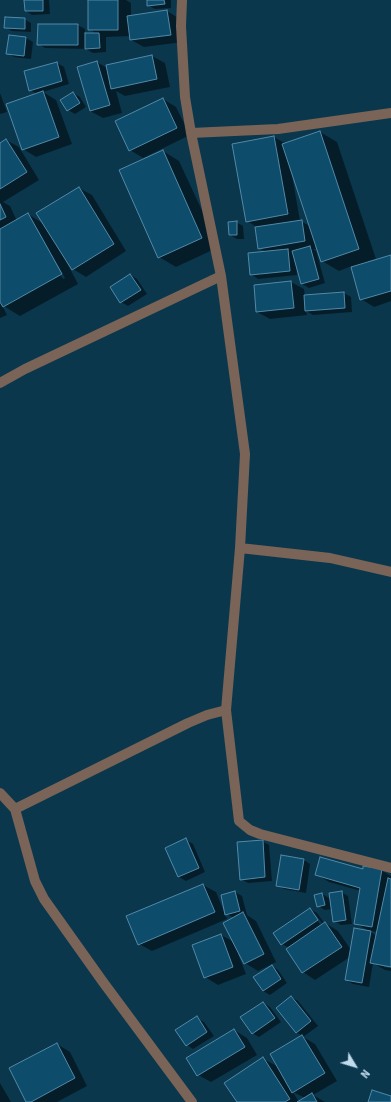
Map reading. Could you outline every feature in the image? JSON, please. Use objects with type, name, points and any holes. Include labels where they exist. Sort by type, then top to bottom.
[{"type":"street","points":[[182,0],[181,26],[185,97],[191,133],[221,276],[245,454],[240,548],[226,710],[239,821],[250,830],[260,834],[391,868]]},
{"type":"street","points":[[191,133],[278,129],[391,113]]},
{"type":"street","points":[[0,383],[25,369],[221,276]]},
{"type":"street","points":[[240,548],[330,558],[391,572]]},
{"type":"street","points":[[15,809],[188,723],[207,715],[226,710]]},
{"type":"street","points":[[0,793],[15,809],[35,881],[44,899],[103,982],[192,1102]]},
{"type":"building","points":[[24,0],[43,0],[43,11],[25,11]]},
{"type":"building","points":[[88,0],[118,0],[118,30],[88,30]]},
{"type":"building","points":[[147,0],[164,0],[165,4],[147,6]]},
{"type":"building","points":[[167,10],[171,35],[130,40],[127,16]]},
{"type":"building","points":[[5,17],[25,18],[25,29],[4,28]]},
{"type":"building","points":[[38,24],[78,24],[78,45],[37,45]]},
{"type":"building","points":[[85,33],[99,33],[100,48],[85,49]]},
{"type":"building","points":[[9,35],[26,37],[24,56],[6,54]]},
{"type":"building","points":[[152,55],[157,79],[111,89],[106,65]]},
{"type":"building","points":[[97,61],[110,105],[90,111],[77,67]]},
{"type":"building","points":[[57,62],[62,81],[29,91],[24,71]]},
{"type":"building","points":[[43,91],[59,137],[22,150],[6,104]]},
{"type":"building","points":[[73,92],[80,103],[67,111],[60,100]]},
{"type":"building","points":[[163,98],[177,128],[129,151],[115,121]]},
{"type":"building","points":[[320,131],[359,249],[321,262],[282,144]]},
{"type":"building","points":[[274,136],[288,214],[246,222],[232,144]]},
{"type":"building","points":[[6,139],[27,172],[0,189],[0,143]]},
{"type":"building","points":[[163,150],[202,238],[158,258],[119,170]]},
{"type":"building","points":[[79,187],[114,244],[72,270],[36,213]]},
{"type":"building","points":[[0,204],[6,217],[0,220]]},
{"type":"building","points":[[28,213],[62,274],[3,307],[0,302],[0,229]]},
{"type":"building","points":[[302,220],[305,241],[258,249],[255,227]]},
{"type":"building","points":[[237,221],[237,235],[229,235],[228,222]]},
{"type":"building","points":[[310,246],[319,279],[301,284],[292,251]]},
{"type":"building","points":[[288,249],[290,271],[250,275],[248,253]]},
{"type":"building","points":[[391,255],[391,291],[360,300],[351,267]]},
{"type":"building","points":[[130,274],[141,290],[120,303],[110,287]]},
{"type":"building","points":[[291,281],[294,308],[256,312],[254,285]]},
{"type":"building","points":[[344,292],[345,308],[305,311],[304,295]]},
{"type":"building","points":[[186,838],[199,868],[178,877],[165,848]]},
{"type":"building","points":[[263,840],[265,877],[240,880],[237,842]]},
{"type":"building","points":[[281,855],[304,859],[299,890],[276,886]]},
{"type":"building","points":[[320,857],[363,869],[363,866],[382,869],[372,927],[354,924],[360,888],[315,875]]},
{"type":"building","points":[[388,878],[391,879],[391,967],[370,963]]},
{"type":"building","points":[[203,884],[215,912],[138,945],[126,916]]},
{"type":"building","points":[[235,891],[240,911],[225,915],[221,895]]},
{"type":"building","points":[[342,891],[346,920],[333,922],[329,893]]},
{"type":"building","points":[[322,893],[325,905],[317,907],[314,895]]},
{"type":"building","points":[[310,908],[318,920],[281,945],[273,933]]},
{"type":"building","points":[[243,912],[264,954],[244,964],[223,923]]},
{"type":"building","points":[[325,922],[342,947],[302,973],[286,949]]},
{"type":"building","points":[[354,928],[371,931],[362,983],[345,980]]},
{"type":"building","points":[[221,934],[233,967],[204,978],[192,945]]},
{"type":"building","points":[[272,965],[281,979],[263,991],[253,977]]},
{"type":"building","points":[[291,996],[311,1021],[296,1033],[276,1008]]},
{"type":"building","points":[[263,1002],[275,1018],[252,1034],[240,1017]]},
{"type":"building","points":[[197,1016],[207,1032],[186,1046],[175,1030]]},
{"type":"building","points":[[234,1029],[245,1047],[197,1076],[186,1058]]},
{"type":"building","points":[[302,1035],[325,1073],[292,1093],[270,1054]]},
{"type":"building","points":[[57,1043],[75,1078],[31,1102],[26,1102],[9,1068]]},
{"type":"building","points":[[263,1057],[290,1099],[285,1102],[237,1102],[224,1083]]},
{"type":"building","points":[[372,1090],[391,1096],[391,1102],[368,1102]]},
{"type":"building","points":[[312,1093],[317,1102],[297,1102]]}]
